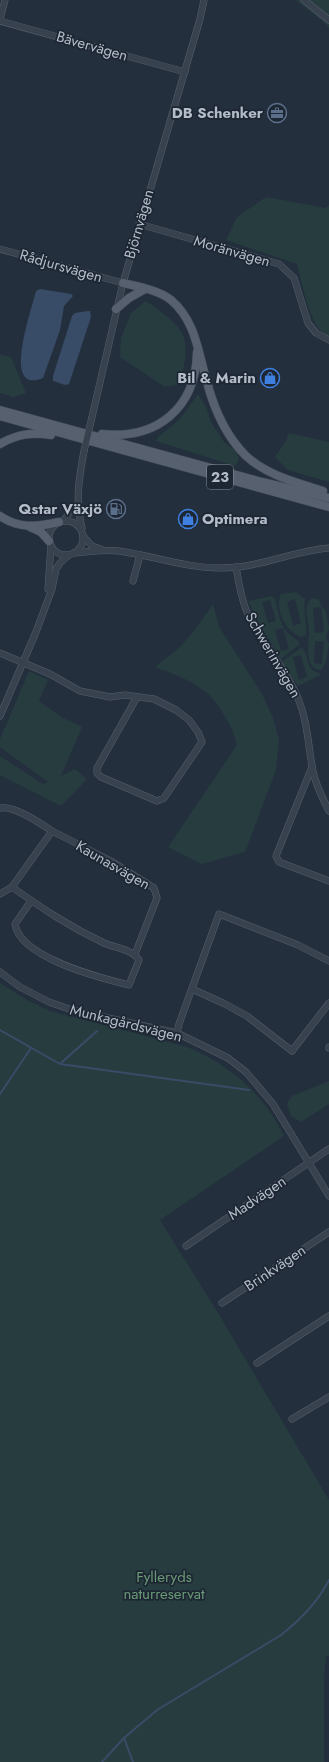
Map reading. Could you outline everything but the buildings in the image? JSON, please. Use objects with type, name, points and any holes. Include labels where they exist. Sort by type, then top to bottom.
[{"type":"main road","points":[[123,283],[164,296],[178,308],[188,320],[197,343],[210,394],[220,418],[232,439],[246,455],[267,472],[329,494]]},
{"type":"main road","points":[[116,309],[129,298],[145,289]]},
{"type":"main road","points":[[0,444],[17,435],[111,435],[132,434],[149,429],[167,419],[180,406],[190,388],[195,368],[197,343]]},
{"type":"main road","name":"23","points":[[0,410],[80,435],[329,507]]},
{"type":"main road","name":"23","points":[[0,416],[329,498]]},
{"type":"main road","points":[[0,516],[12,523],[30,527],[41,532],[50,542]]},
{"type":"main road","points":[[30,527],[61,521]]},
{"type":"street","points":[[0,20],[5,0]]},
{"type":"street","name":"Björnvägen","points":[[77,504],[79,475],[116,309],[139,224],[185,72],[204,0]]},
{"type":"street","points":[[304,0],[329,20]]},
{"type":"street","name":"Bävervägen","points":[[0,20],[185,72]]},
{"type":"street","name":"Moränvägen","points":[[139,224],[279,264],[294,278],[308,323],[316,333],[329,340]]},
{"type":"street","name":"Rådjursvägen","points":[[0,249],[123,283]]},
{"type":"street","points":[[0,716],[36,632],[48,594],[51,530],[77,504]]},
{"type":"street","points":[[48,594],[52,589],[57,566],[82,545],[83,534],[77,504]]},
{"type":"street","points":[[61,521],[74,522],[92,546],[104,550],[209,568],[251,565],[329,548]]},
{"type":"street","points":[[50,542],[58,553],[71,554],[104,550]]},
{"type":"street","points":[[133,581],[140,555]]},
{"type":"street","name":"Schwerinvägen","points":[[236,567],[242,597],[249,614],[279,662],[300,703],[307,728],[312,767],[318,787],[329,811]]},
{"type":"street","points":[[0,653],[23,662],[80,691],[110,697],[126,695],[154,699],[176,710],[193,726],[198,732],[202,742],[164,798],[157,801],[101,777],[97,773],[97,768],[137,697]]},
{"type":"street","name":"Schwerinvägen","points":[[312,767],[276,856],[279,862],[329,881]]},
{"type":"street","name":"Kaunasvägen","points":[[0,808],[4,807],[13,809],[110,861],[154,888],[157,898],[136,954],[139,960],[130,985],[82,972],[51,959],[30,945],[16,929],[15,924],[31,901]]},
{"type":"street","points":[[0,894],[12,887],[52,831]]},
{"type":"street","points":[[12,887],[60,921],[107,944],[136,954]]},
{"type":"street","points":[[177,1033],[220,914],[298,945],[329,961]]},
{"type":"street","name":"Munkagårdsvägen","points":[[0,972],[35,996],[72,1010],[177,1033],[228,1058],[246,1072],[273,1104],[329,1196]]},
{"type":"street","points":[[192,989],[247,1016],[292,1051],[328,1006]]},
{"type":"street","name":"Madvägen","points":[[186,1246],[329,1149]]},
{"type":"street","name":"Brinkvägen","points":[[222,1303],[329,1232]]},
{"type":"street","points":[[257,1363],[329,1316]]},
{"type":"street","points":[[292,1419],[329,1397]]},
{"type":"green space","points":[[296,0],[329,0],[329,28],[327,25]]},
{"type":"green space","points":[[266,197],[326,208],[329,205],[329,336],[322,332],[312,316],[304,293],[297,264],[226,240],[237,217]]},
{"type":"green space","points":[[146,301],[170,319],[182,334],[186,354],[180,384],[165,387],[120,357],[121,338],[131,313]]},
{"type":"green space","points":[[0,354],[11,357],[26,393],[13,397],[0,393]]},
{"type":"green space","points":[[198,394],[205,405],[212,424],[224,442],[236,451],[239,459],[235,466],[156,441],[159,436],[180,419]]},
{"type":"green space","points":[[289,433],[329,442],[329,482],[288,470],[275,457]]},
{"type":"green space","points":[[296,592],[305,599],[304,608],[306,635],[302,637],[296,635],[286,626],[280,613],[279,600],[281,594]],"holes":[[[295,599],[301,623],[293,626],[287,602]]]},
{"type":"green space","points":[[272,596],[275,599],[280,620],[284,627],[300,644],[281,659],[260,626],[248,601]],"holes":[[[270,600],[276,621],[268,623],[262,602]],[[283,628],[289,649],[281,651],[275,630]]]},
{"type":"green space","points":[[312,598],[318,599],[326,613],[329,628],[326,638],[329,644],[326,661],[320,670],[311,664],[308,654],[309,631],[307,605]],"holes":[[[321,607],[324,632],[315,633],[313,608]],[[315,641],[324,642],[322,664],[314,663]]]},
{"type":"green space","points":[[213,604],[219,627],[262,694],[273,718],[279,739],[276,770],[245,852],[202,864],[168,847],[237,745],[233,732],[226,718],[208,694],[184,678],[156,668],[157,665],[178,649],[194,631]]},
{"type":"green space","points":[[302,647],[305,651],[310,667],[316,672],[322,674],[298,686],[282,662]],"holes":[[[301,655],[307,677],[299,680],[293,657]]]},
{"type":"green space","points":[[29,671],[48,680],[39,701],[61,717],[82,727],[61,776],[75,769],[87,779],[61,806],[0,775],[0,756],[43,784],[48,782],[0,747],[0,739]]},
{"type":"green space","name":"Fylleryds naturreservat","points":[[0,983],[29,1001],[50,1011],[187,1047],[217,1062],[244,1082],[256,1094],[267,1107],[284,1136],[160,1220],[218,1313],[329,1500],[329,1656],[326,1656],[324,1679],[324,1762],[0,1762]]},
{"type":"green space","points":[[329,1081],[329,1104],[301,1122],[291,1116],[287,1103],[292,1096]]},
{"type":"water","points":[[40,289],[71,294],[73,296],[64,306],[60,330],[43,378],[30,380],[23,374],[21,362],[22,347],[36,291]]},
{"type":"water","points":[[90,311],[91,317],[69,384],[65,385],[53,381],[53,376],[72,316],[75,313]]},
{"type":"waterway","points":[[0,1030],[60,1064],[249,1090]]},
{"type":"waterway","points":[[61,1063],[97,1031]]},
{"type":"waterway","points":[[0,1094],[31,1048]]},
{"type":"waterway","points":[[102,1762],[124,1738],[157,1710],[281,1635],[308,1610],[320,1596],[329,1580]]},
{"type":"waterway","points":[[124,1738],[133,1762]]},
{"type":"place","name":"DB Schenker","points":[[277,113]]},
{"type":"place","name":"Bil & Marin","points":[[270,378]]},
{"type":"place","name":"Qstar Växjö","points":[[116,509]]},
{"type":"place","name":"Optimera","points":[[188,519]]}]
